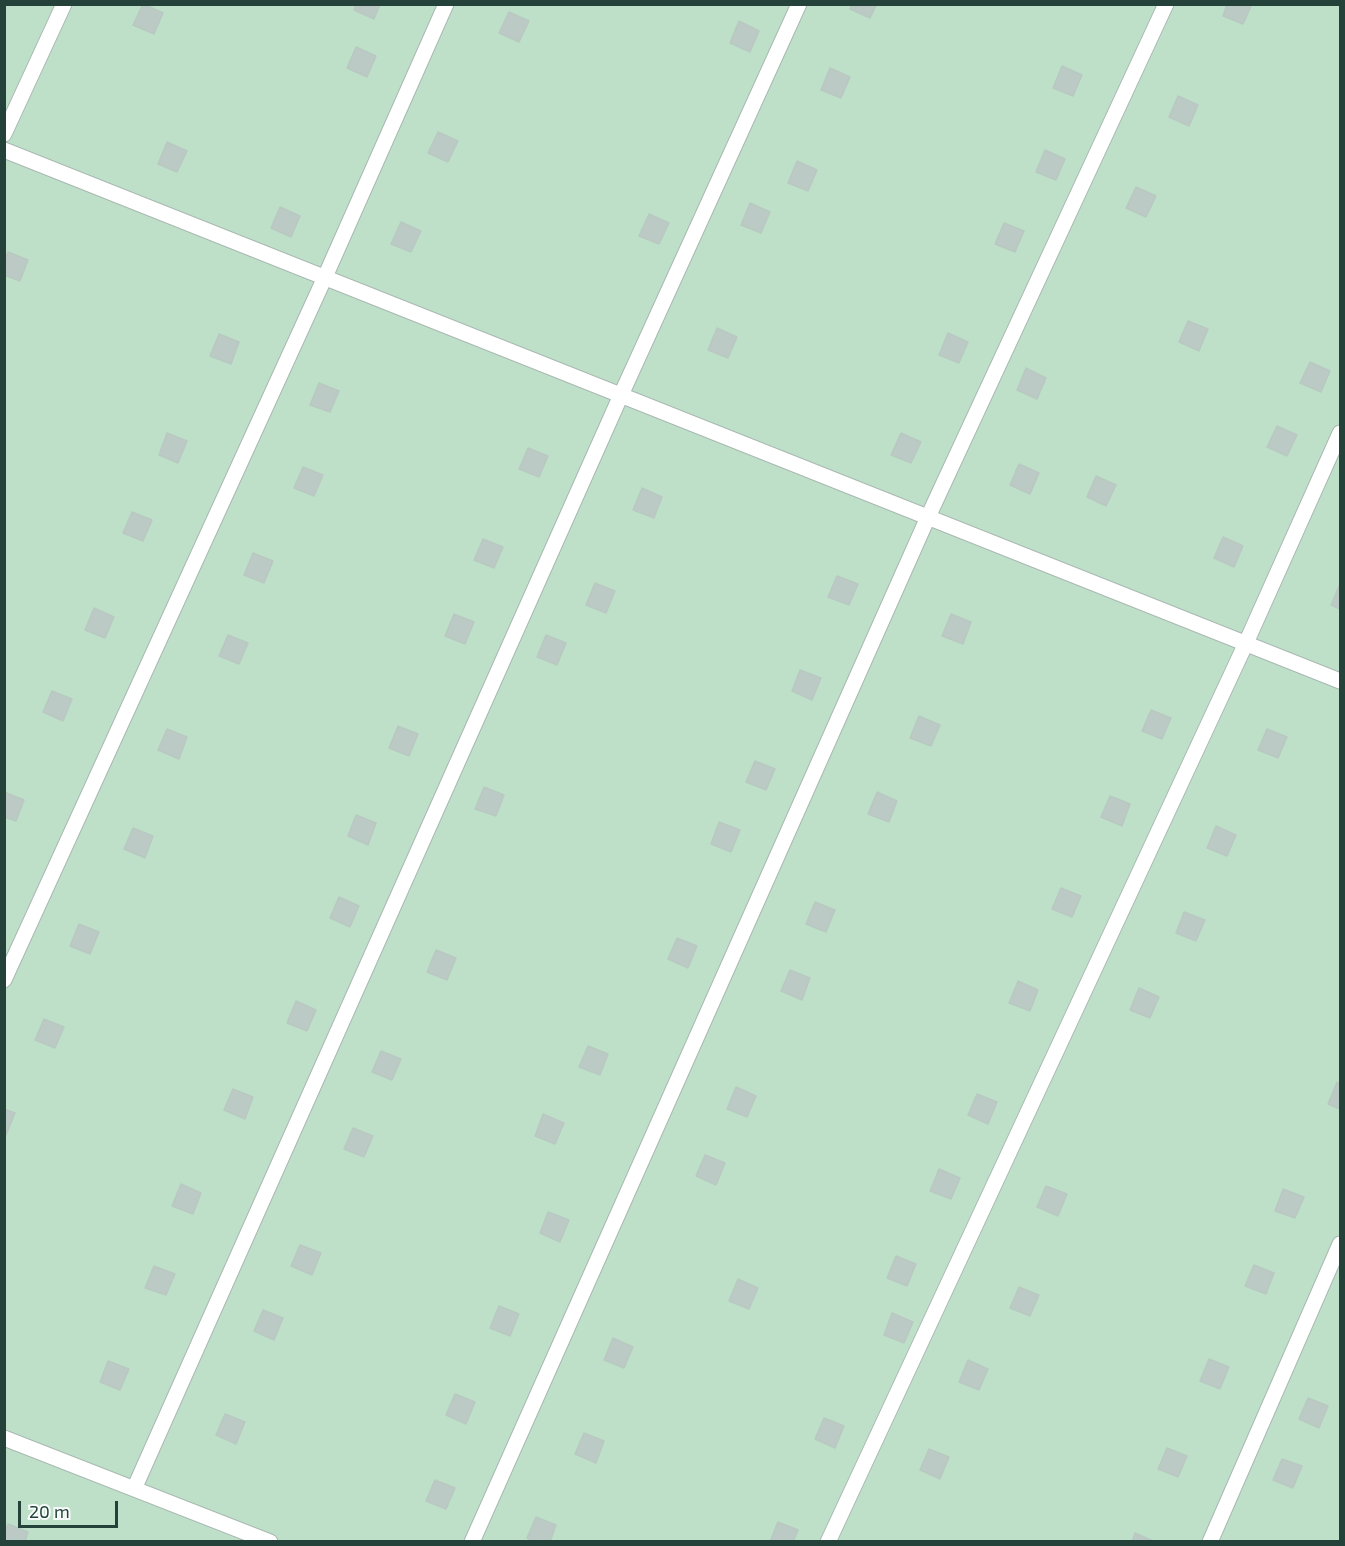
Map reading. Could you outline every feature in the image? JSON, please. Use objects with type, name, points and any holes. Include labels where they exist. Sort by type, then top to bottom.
[{"type":"lane","points":[[4,134],[64,4]]},
{"type":"lane","points":[[4,980],[446,4]]},
{"type":"lane","points":[[134,1489],[621,395],[799,4]]},
{"type":"lane","points":[[472,1542],[928,517],[1166,4]]},
{"type":"lane","points":[[4,150],[1341,681]]},
{"type":"lane","points":[[828,1542],[1341,434]]},
{"type":"lane","points":[[1210,1542],[1341,1244]]},
{"type":"lane","points":[[6,1442],[270,1542]]},
{"type":"green space","points":[[5,5],[1340,5],[1340,1541],[5,1541]]},
{"type":"building","points":[[143,4],[163,13],[154,34],[133,25]]},
{"type":"building","points":[[356,4],[380,4],[374,19],[354,10]]},
{"type":"building","points":[[852,4],[877,4],[870,18],[850,9]]},
{"type":"building","points":[[1227,4],[1252,4],[1243,24],[1223,16]]},
{"type":"building","points":[[509,12],[529,21],[519,42],[499,33]]},
{"type":"building","points":[[739,21],[759,31],[750,52],[730,43]]},
{"type":"building","points":[[356,47],[376,56],[367,77],[347,68]]},
{"type":"building","points":[[1062,66],[1082,75],[1073,96],[1053,88]]},
{"type":"building","points":[[830,68],[850,77],[841,98],[821,90]]},
{"type":"building","points":[[1178,96],[1198,105],[1189,126],[1169,117]]},
{"type":"building","points":[[438,132],[458,141],[448,162],[428,153]]},
{"type":"building","points":[[167,142],[187,151],[177,172],[158,164]]},
{"type":"building","points":[[1045,150],[1065,159],[1056,180],[1036,172]]},
{"type":"building","points":[[797,161],[817,170],[808,191],[788,183]]},
{"type":"building","points":[[1136,187],[1156,196],[1146,217],[1126,208]]},
{"type":"building","points":[[750,203],[770,212],[761,233],[741,225]]},
{"type":"building","points":[[280,207],[300,216],[291,237],[271,228]]},
{"type":"building","points":[[649,214],[669,223],[659,244],[639,236]]},
{"type":"building","points":[[401,222],[421,231],[411,252],[391,244]]},
{"type":"building","points":[[1004,223],[1024,231],[1015,252],[995,244]]},
{"type":"building","points":[[8,252],[28,260],[20,281],[4,275],[4,261]]},
{"type":"building","points":[[1188,321],[1208,329],[1199,351],[1179,342]]},
{"type":"building","points":[[717,328],[737,337],[728,358],[708,350]]},
{"type":"building","points":[[948,333],[968,342],[959,363],[939,355]]},
{"type":"building","points":[[219,334],[239,342],[231,364],[210,356]]},
{"type":"building","points":[[1310,362],[1330,371],[1321,392],[1300,383]]},
{"type":"building","points":[[1026,368],[1046,378],[1037,399],[1017,390]]},
{"type":"building","points":[[319,383],[339,391],[330,412],[310,405]]},
{"type":"building","points":[[1277,426],[1297,435],[1287,456],[1267,447]]},
{"type":"building","points":[[167,433],[187,441],[178,463],[159,455]]},
{"type":"building","points":[[901,433],[921,442],[911,463],[891,455]]},
{"type":"building","points":[[528,448],[548,456],[539,477],[519,469]]},
{"type":"building","points":[[1019,464],[1039,473],[1030,494],[1010,485]]},
{"type":"building","points":[[303,467],[323,475],[314,496],[294,488]]},
{"type":"building","points":[[1096,476],[1116,485],[1106,506],[1087,497]]},
{"type":"building","points":[[642,488],[662,497],[654,518],[633,510]]},
{"type":"building","points":[[132,512],[152,520],[143,541],[123,533]]},
{"type":"building","points":[[1223,537],[1243,546],[1234,567],[1214,558]]},
{"type":"building","points":[[483,539],[503,547],[494,568],[474,560]]},
{"type":"building","points":[[253,553],[273,561],[264,583],[244,575]]},
{"type":"building","points":[[837,576],[858,584],[849,605],[828,597]]},
{"type":"building","points":[[595,583],[615,591],[606,613],[586,605]]},
{"type":"building","points":[[1340,584],[1340,609],[1331,605]]},
{"type":"building","points":[[94,608],[114,617],[105,638],[85,630]]},
{"type":"building","points":[[454,614],[474,622],[465,644],[445,636]]},
{"type":"building","points":[[951,614],[971,622],[963,644],[942,636]]},
{"type":"building","points":[[228,635],[248,643],[239,664],[219,656]]},
{"type":"building","points":[[546,635],[566,643],[557,665],[537,657]]},
{"type":"building","points":[[800,670],[821,678],[812,700],[792,691]]},
{"type":"building","points":[[52,691],[72,699],[63,721],[43,712]]},
{"type":"building","points":[[1151,710],[1171,718],[1162,739],[1142,731]]},
{"type":"building","points":[[919,716],[940,725],[931,746],[910,738]]},
{"type":"building","points":[[398,726],[418,734],[409,756],[389,748]]},
{"type":"building","points":[[167,729],[187,737],[179,759],[158,750]]},
{"type":"building","points":[[1267,729],[1287,737],[1278,758],[1258,750]]},
{"type":"building","points":[[755,761],[775,769],[766,790],[746,782]]},
{"type":"building","points":[[484,787],[504,795],[496,816],[475,809]]},
{"type":"building","points":[[4,792],[24,800],[16,821],[4,817]]},
{"type":"building","points":[[877,792],[897,801],[889,822],[868,814]]},
{"type":"building","points":[[1110,796],[1130,804],[1122,826],[1101,817]]},
{"type":"building","points":[[356,815],[376,823],[368,845],[348,836]]},
{"type":"building","points":[[719,822],[740,830],[731,852],[711,844]]},
{"type":"building","points":[[1216,826],[1236,835],[1227,856],[1207,848]]},
{"type":"building","points":[[133,828],[153,836],[145,858],[124,849]]},
{"type":"building","points":[[1061,888],[1081,896],[1072,917],[1052,909]]},
{"type":"building","points":[[339,897],[359,906],[350,927],[330,918]]},
{"type":"building","points":[[815,902],[835,910],[826,932],[806,924]]},
{"type":"building","points":[[1184,912],[1205,920],[1196,941],[1176,933]]},
{"type":"building","points":[[79,924],[99,932],[90,954],[70,946]]},
{"type":"building","points":[[677,938],[697,946],[688,968],[668,959]]},
{"type":"building","points":[[436,950],[456,958],[447,980],[427,972]]},
{"type":"building","points":[[790,970],[810,978],[802,1000],[781,991]]},
{"type":"building","points":[[1018,981],[1038,990],[1030,1011],[1009,1003]]},
{"type":"building","points":[[1139,988],[1159,997],[1150,1018],[1130,1010]]},
{"type":"building","points":[[296,1001],[316,1010],[307,1031],[287,1023]]},
{"type":"building","points":[[44,1019],[64,1027],[55,1048],[35,1040]]},
{"type":"building","points":[[588,1046],[608,1054],[600,1075],[579,1067]]},
{"type":"building","points":[[381,1051],[401,1059],[392,1080],[372,1072]]},
{"type":"building","points":[[1337,1082],[1340,1084],[1340,1109],[1328,1104]]},
{"type":"building","points":[[736,1087],[756,1096],[747,1117],[727,1109]]},
{"type":"building","points":[[233,1089],[253,1097],[245,1119],[224,1110]]},
{"type":"building","points":[[977,1094],[997,1102],[988,1124],[968,1115]]},
{"type":"building","points":[[4,1109],[15,1113],[6,1135],[4,1134]]},
{"type":"building","points":[[543,1114],[564,1123],[555,1144],[535,1136]]},
{"type":"building","points":[[353,1128],[373,1136],[364,1157],[344,1149]]},
{"type":"building","points":[[705,1155],[725,1163],[716,1185],[696,1176]]},
{"type":"building","points":[[939,1169],[960,1178],[951,1199],[930,1191]]},
{"type":"building","points":[[181,1184],[201,1193],[193,1214],[172,1206]]},
{"type":"building","points":[[1046,1186],[1067,1194],[1058,1216],[1037,1207]]},
{"type":"building","points":[[1283,1189],[1304,1197],[1295,1218],[1275,1211]]},
{"type":"building","points":[[548,1212],[569,1220],[560,1242],[540,1233]]},
{"type":"building","points":[[300,1245],[321,1253],[312,1275],[291,1266]]},
{"type":"building","points":[[896,1256],[916,1264],[907,1286],[887,1278]]},
{"type":"building","points":[[1254,1265],[1274,1273],[1266,1294],[1245,1286]]},
{"type":"building","points":[[154,1266],[175,1274],[166,1295],[145,1288]]},
{"type":"building","points":[[738,1279],[758,1288],[749,1309],[729,1301]]},
{"type":"building","points":[[1019,1287],[1039,1295],[1030,1316],[1010,1308]]},
{"type":"building","points":[[499,1306],[519,1314],[510,1336],[490,1328]]},
{"type":"building","points":[[263,1310],[283,1318],[274,1340],[254,1331]]},
{"type":"building","points":[[892,1313],[913,1322],[904,1343],[884,1335]]},
{"type":"building","points":[[613,1338],[633,1347],[624,1368],[604,1360]]},
{"type":"building","points":[[1209,1359],[1229,1367],[1220,1389],[1200,1381]]},
{"type":"building","points":[[968,1360],[988,1369],[979,1390],[959,1382]]},
{"type":"building","points":[[108,1361],[129,1369],[120,1390],[100,1382]]},
{"type":"building","points":[[455,1394],[475,1402],[466,1424],[446,1415]]},
{"type":"building","points":[[1308,1398],[1328,1406],[1319,1428],[1299,1419]]},
{"type":"building","points":[[225,1414],[245,1422],[236,1444],[216,1435]]},
{"type":"building","points":[[824,1418],[844,1426],[835,1448],[815,1439]]},
{"type":"building","points":[[584,1433],[604,1441],[596,1463],[575,1454]]},
{"type":"building","points":[[1167,1448],[1187,1456],[1178,1477],[1158,1469]]},
{"type":"building","points":[[929,1449],[949,1457],[940,1479],[920,1470]]},
{"type":"building","points":[[1282,1459],[1302,1466],[1293,1488],[1273,1480]]},
{"type":"building","points":[[435,1480],[455,1488],[446,1509],[426,1501]]},
{"type":"building","points":[[536,1517],[556,1525],[550,1542],[535,1542],[527,1538]]},
{"type":"building","points":[[778,1522],[798,1530],[793,1542],[770,1542]]},
{"type":"building","points":[[8,1524],[28,1532],[25,1542],[4,1542],[4,1533]]},
{"type":"building","points":[[1135,1533],[1155,1542],[1132,1542]]}]
